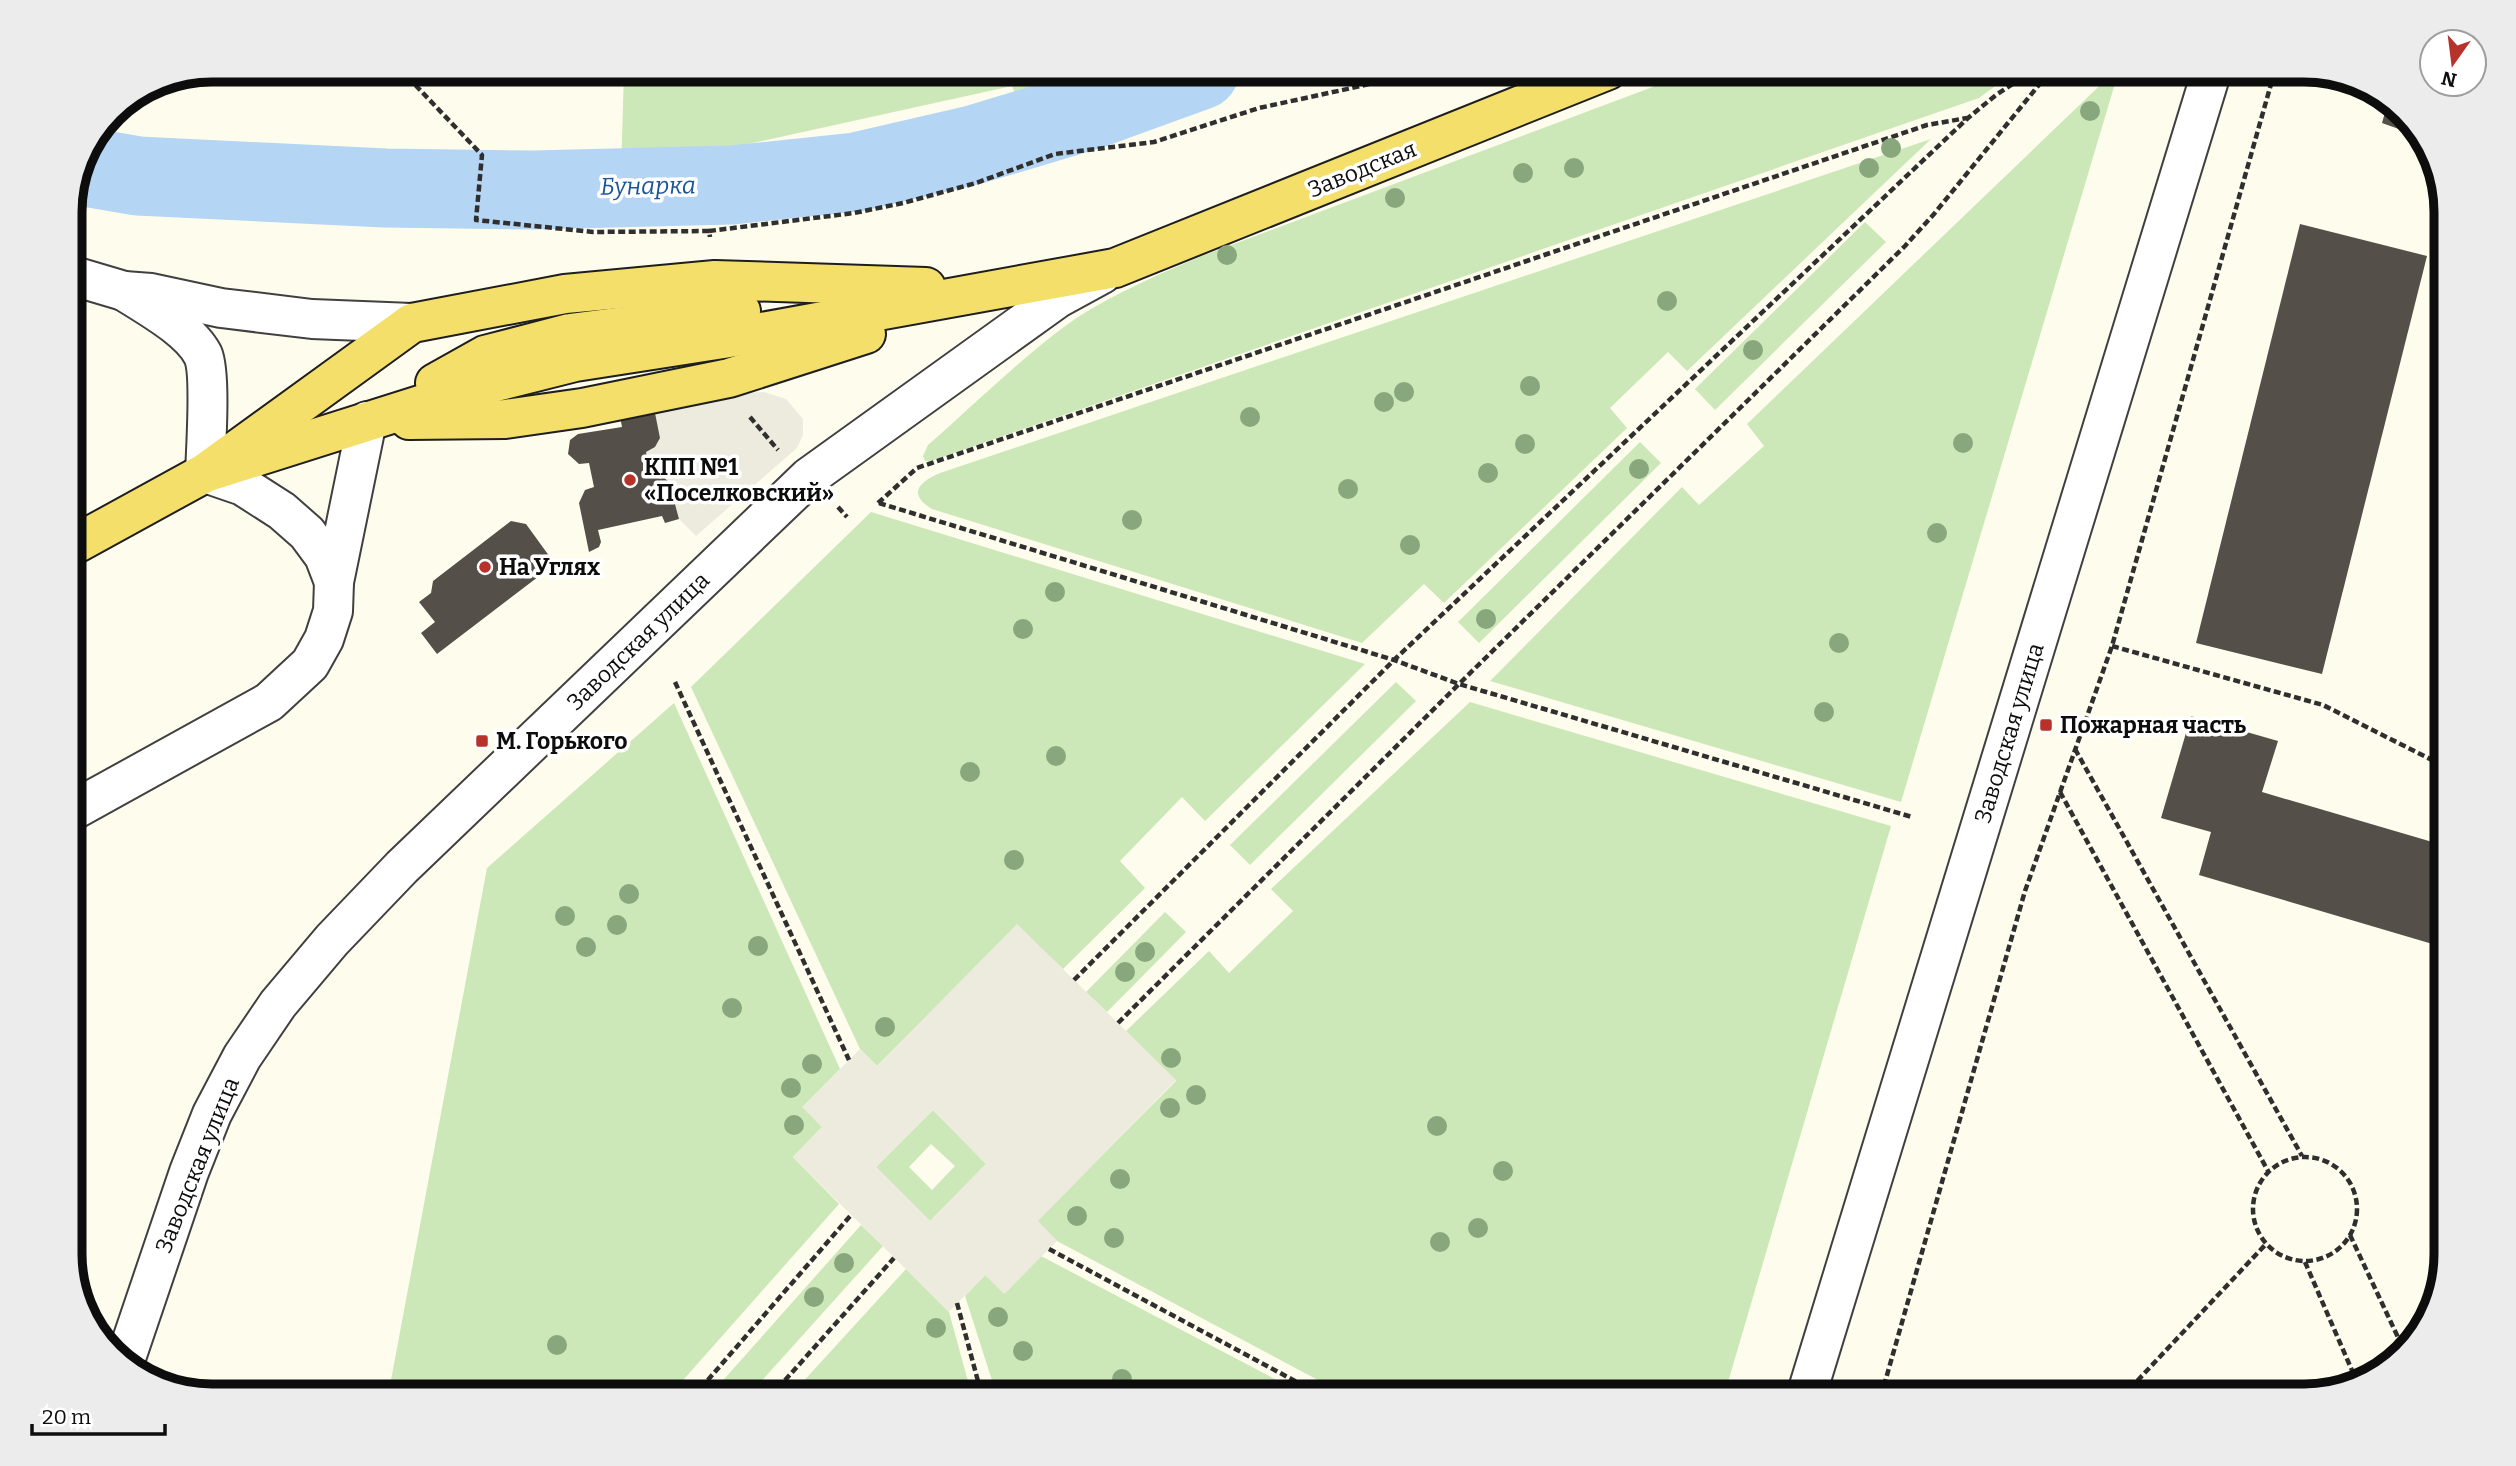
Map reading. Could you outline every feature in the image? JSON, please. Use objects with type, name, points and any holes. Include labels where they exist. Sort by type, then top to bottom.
[{"type":"main road","name":"Заводская","points":[[1005,289],[1115,268],[1578,82]]},
{"type":"main road","points":[[83,540],[205,472],[412,323],[565,294],[715,281],[1005,289]]},
{"type":"main road","points":[[205,472],[480,386],[573,347],[723,339],[1005,289]]},
{"type":"main road","points":[[367,421],[505,419],[582,408],[729,378],[1005,289]]},
{"type":"street","name":"Заводская улица","points":[[1810,1384],[2208,82]]},
{"type":"street","name":"Заводская улица","points":[[128,1353],[188,1172],[212,1114],[242,1057],[278,1004],[332,940],[402,867],[809,477],[1058,298],[1115,268]]},
{"type":"street","points":[[83,279],[124,291],[151,293],[221,308],[312,319],[412,323]]},
{"type":"street","points":[[124,291],[180,328],[203,355],[207,428],[205,472],[243,486],[282,511],[307,533],[324,556],[334,582]]},
{"type":"street","points":[[83,805],[269,702],[310,664],[324,639],[333,611],[334,582],[367,421]]},
{"type":"path","points":[[412,82],[482,155],[476,220]]},
{"type":"path","points":[[709,231],[854,213],[903,204],[976,183],[1055,154],[1154,142],[1259,108],[1376,82]]},
{"type":"path","points":[[1074,980],[1394,660],[1968,118],[2016,82]]},
{"type":"path","points":[[1118,1023],[1905,246],[2041,82]]},
{"type":"path","points":[[1884,1384],[2025,891],[2112,646],[2272,82]]},
{"type":"path","points":[[1912,817],[1459,684],[1394,660],[878,503],[917,468],[1927,125],[1968,118]]},
{"type":"path","points":[[2112,646],[2323,705],[2434,761]]},
{"type":"path","points":[[675,682],[849,1060]]},
{"type":"path","points":[[2076,749],[2302,1156]]},
{"type":"path","points":[[2060,792],[2269,1171]]},
{"type":"path","points":[[2302,1156],[2329,1162],[2350,1181],[2358,1208],[2350,1235],[2331,1255],[2305,1262],[2283,1257],[2266,1244],[2253,1220],[2255,1193],[2269,1171],[2284,1161],[2302,1156]]},
{"type":"path","points":[[704,1384],[851,1215]]},
{"type":"path","points":[[2350,1235],[2400,1341]]},
{"type":"path","points":[[2134,1384],[2266,1244]]},
{"type":"path","points":[[1049,1249],[1301,1384]]},
{"type":"path","points":[[782,1384],[894,1258]]},
{"type":"path","points":[[2305,1262],[2353,1374]]},
{"type":"path","points":[[957,1303],[979,1384]]},
{"type":"green space","points":[[624,82],[1157,82],[1029,128],[1012,86],[621,172]]},
{"type":"green space","points":[[1666,82],[2001,82],[1979,98],[925,461],[923,456],[928,445],[1059,331],[1123,291],[1202,256]]},
{"type":"green space","points":[[2103,82],[2115,82],[1901,802],[1490,681],[1682,487],[1699,505],[1764,446],[1747,424]]},
{"type":"green space","points":[[1931,139],[1687,371],[1668,352],[1610,408],[1627,428],[1444,603],[1424,584],[1362,643],[932,509],[924,504],[918,493],[926,480],[940,473]]},
{"type":"green space","points":[[1865,222],[1886,242],[1715,410],[1695,389]]},
{"type":"green space","points":[[1640,442],[1661,463],[1479,643],[1458,622]]},
{"type":"green space","points":[[871,512],[1365,664],[1205,821],[1182,797],[1120,861],[1145,888],[1063,969],[1017,925],[877,1066],[860,1049],[691,687]]},
{"type":"green space","points":[[1396,682],[1416,701],[1250,865],[1230,845]]},
{"type":"green space","points":[[1470,702],[1891,826],[1728,1384],[1325,1384],[1057,1241],[1037,1221],[1176,1081],[1126,1031],[1209,951],[1229,973],[1293,911],[1271,889]]},
{"type":"green space","points":[[674,703],[840,1069],[803,1107],[822,1127],[793,1157],[839,1204],[680,1384],[390,1384],[487,868]]},
{"type":"green space","points":[[1165,912],[1186,932],[1107,1012],[1086,992]]},
{"type":"green space","points":[[933,1110],[986,1164],[930,1221],[876,1167]],"holes":[[[931,1144],[955,1166],[932,1190],[909,1167]]]},
{"type":"green space","points":[[861,1225],[883,1246],[759,1384],[720,1384]]},
{"type":"green space","points":[[1041,1256],[1284,1384],[993,1384],[965,1296],[985,1275],[1005,1293]]},
{"type":"green space","points":[[906,1269],[949,1312],[969,1384],[801,1384]]},
{"type":"shaded area","points":[[764,392],[786,399],[803,419],[803,435],[797,448],[696,536],[679,519],[669,482],[661,475],[650,475],[646,452],[655,447],[660,438],[654,408]]},
{"type":"shaded area","points":[[1017,924],[1176,1080],[1038,1221],[1057,1241],[1004,1294],[985,1275],[949,1312],[793,1157],[822,1127],[802,1107],[860,1049],[877,1066]],"holes":[[[933,1110],[986,1164],[930,1221],[876,1167]]]},
{"type":"building","points":[[2385,111],[2404,131],[2382,123]]},
{"type":"building","points":[[2300,224],[2427,256],[2322,674],[2196,643]]},
{"type":"building","name":"КПП №1 «Поселковский»","points":[[654,408],[660,438],[655,447],[646,452],[650,475],[661,475],[669,482],[679,519],[665,523],[662,516],[598,530],[601,542],[599,547],[589,552],[579,503],[585,490],[594,487],[589,463],[579,464],[568,454],[570,440],[578,434],[622,427],[620,416]]},
{"type":"building","points":[[511,521],[526,524],[555,564],[437,654],[421,633],[435,622],[419,602],[431,593],[433,581]]},
{"type":"building","points":[[2191,716],[2278,741],[2262,792],[2434,842],[2434,944],[2199,875],[2211,832],[2161,818]]},
{"type":"waterway","name":"Бунарка","points":[[90,168],[138,176],[385,188],[533,190],[732,185],[856,172],[973,145],[1087,111],[1167,82]]},
{"type":"place","name":"КПП №1 «Поселковский»","points":[[630,480]]},
{"type":"place","name":"На Углях","points":[[485,567]]},
{"type":"place","name":"Пожарная часть","points":[[2046,725]]},
{"type":"place","name":"М. Горького","points":[[482,741]]}]
